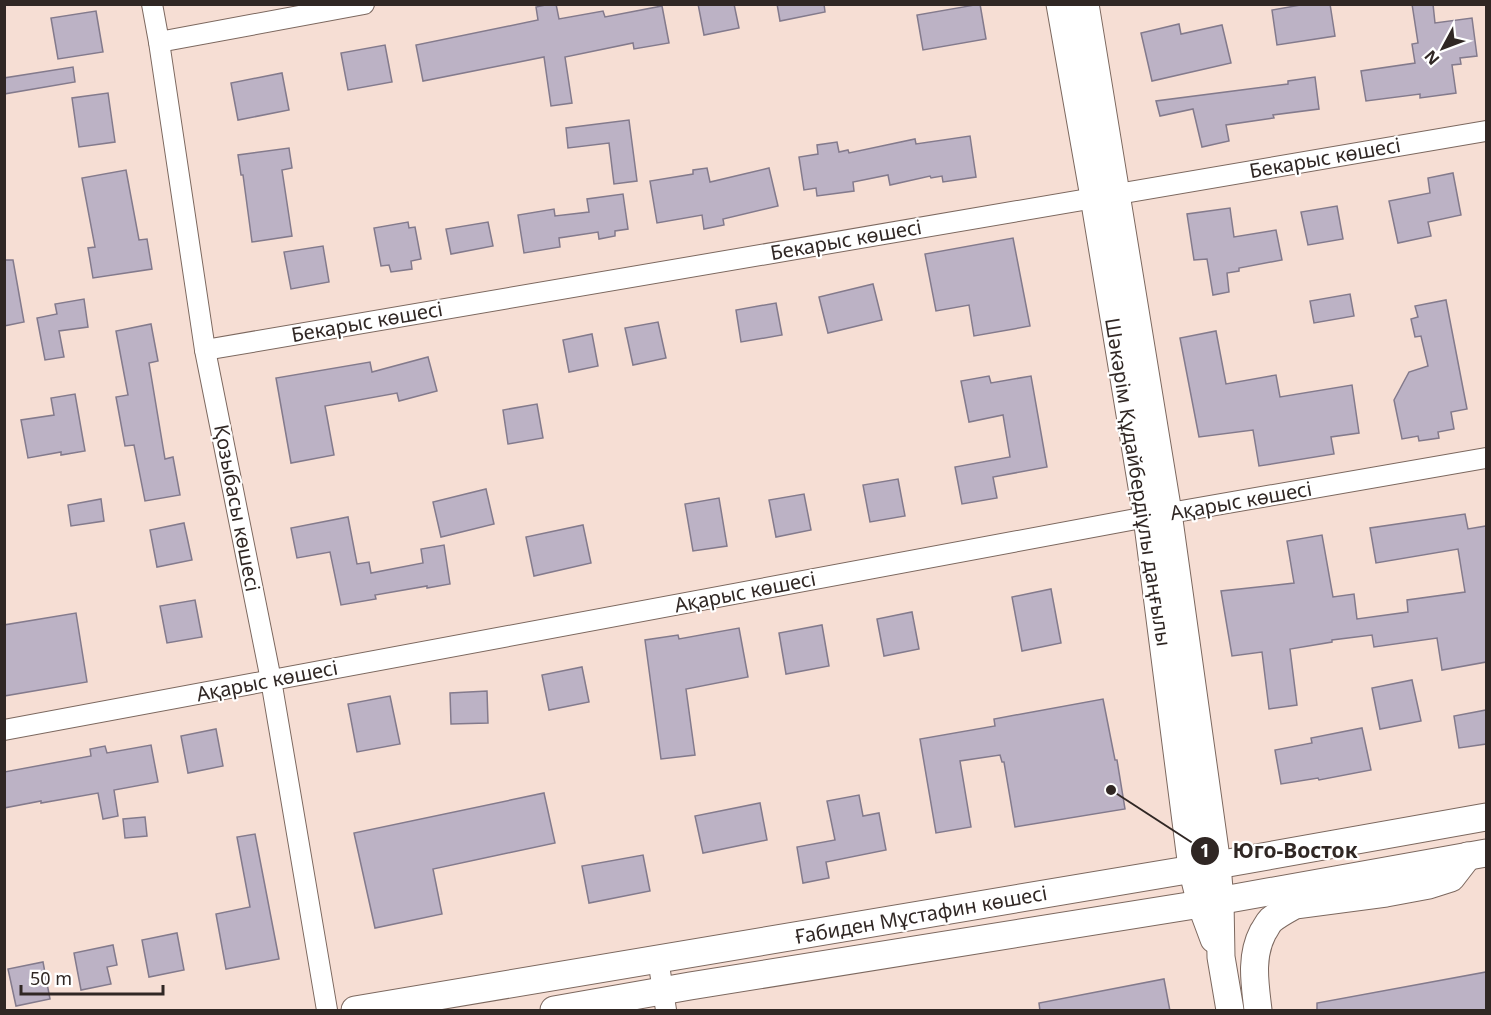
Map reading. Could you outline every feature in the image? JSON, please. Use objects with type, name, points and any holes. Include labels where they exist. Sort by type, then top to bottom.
[{"type":"main road","name":"Шәкәрім Құдайбердіұлы даңғылы","points":[[1060,4],[1105,196]]},
{"type":"main road","name":"Шәкәрім Құдайбердіұлы даңғылы","points":[[1085,4],[1105,196],[1158,515],[1204,867],[1230,1011]]},
{"type":"main road","name":"Ғабиден Мұстафин көшесі","points":[[355,1011],[1486,817]]},
{"type":"main road","name":"Ғабиден Мұстафин көшесі","points":[[554,1011],[664,1001],[1478,854]]},
{"type":"main road","points":[[1258,1011],[1254,978],[1255,956],[1261,936],[1269,922],[1276,917],[1295,905],[1429,885],[1451,878],[1478,854]]},
{"type":"street","name":"Қозыбасы көшесі","points":[[152,4],[205,350],[272,680],[327,1011]]},
{"type":"street","points":[[159,42],[364,4]]},
{"type":"street","name":"Бекарыс көшесі","points":[[205,350],[1486,131]]},
{"type":"street","name":"Ақарыс көшесі","points":[[4,730],[1158,515],[1486,458]]},
{"type":"street","points":[[658,959],[664,1001]]},
{"type":"building","points":[[556,4],[559,19],[603,11],[605,17],[662,6],[669,43],[634,49],[633,43],[565,57],[572,103],[551,106],[544,57],[423,81],[416,45],[538,20],[536,7]]},
{"type":"building","points":[[698,4],[734,4],[739,28],[704,35]]},
{"type":"building","points":[[777,4],[824,4],[825,12],[780,21]]},
{"type":"building","points":[[980,4],[986,39],[923,50],[917,15]]},
{"type":"building","points":[[1306,4],[1330,4],[1335,36],[1277,45],[1272,10]]},
{"type":"building","points":[[1412,4],[1433,4],[1435,23],[1472,18],[1477,56],[1460,58],[1461,64],[1452,65],[1456,93],[1420,98],[1420,94],[1366,101],[1361,71],[1415,63],[1412,44],[1418,43]]},
{"type":"building","points":[[96,11],[103,52],[58,59],[51,18]]},
{"type":"building","points":[[1179,24],[1181,34],[1222,25],[1231,63],[1152,81],[1141,33]]},
{"type":"building","points":[[385,45],[392,82],[348,90],[341,53]]},
{"type":"building","points":[[73,67],[75,82],[4,94],[4,78]]},
{"type":"building","points":[[282,73],[289,110],[238,120],[231,83]]},
{"type":"building","points":[[1315,77],[1319,109],[1273,115],[1274,118],[1226,125],[1229,141],[1202,147],[1193,109],[1160,116],[1156,101],[1288,84],[1288,81]]},
{"type":"building","points":[[108,93],[115,142],[79,147],[72,98]]},
{"type":"building","points":[[629,120],[637,181],[614,184],[609,143],[568,148],[566,128]]},
{"type":"building","points":[[970,136],[976,177],[943,182],[942,176],[931,178],[930,176],[890,185],[888,175],[853,182],[854,191],[817,196],[816,188],[804,190],[799,157],[818,154],[817,145],[837,142],[839,152],[848,150],[849,153],[915,139],[916,144]]},
{"type":"building","points":[[289,148],[292,168],[282,170],[292,236],[252,242],[238,155]]},
{"type":"building","points":[[707,168],[710,182],[769,168],[778,206],[723,219],[724,225],[704,229],[702,215],[657,223],[650,181],[693,174],[693,170]]},
{"type":"building","points":[[126,170],[139,240],[147,239],[152,269],[93,278],[88,248],[95,247],[82,178]]},
{"type":"building","points":[[1453,173],[1461,215],[1428,222],[1431,236],[1398,243],[1389,201],[1430,193],[1428,178]]},
{"type":"building","points":[[623,194],[628,229],[615,231],[615,236],[599,239],[598,232],[559,238],[560,247],[524,253],[518,215],[554,209],[555,216],[589,212],[587,199]]},
{"type":"building","points":[[1337,206],[1343,239],[1308,245],[1301,212]]},
{"type":"building","points":[[1230,208],[1234,237],[1276,230],[1282,260],[1239,268],[1239,271],[1227,273],[1229,292],[1213,295],[1207,259],[1194,260],[1187,214]]},
{"type":"building","points":[[408,222],[409,228],[415,227],[421,259],[411,261],[412,269],[391,272],[389,265],[381,266],[374,228]]},
{"type":"building","points":[[488,222],[493,246],[451,254],[446,229]]},
{"type":"building","points":[[1013,238],[1030,326],[974,336],[969,305],[936,311],[925,254]]},
{"type":"building","points":[[323,246],[329,282],[291,289],[284,252]]},
{"type":"building","points":[[4,260],[13,260],[24,322],[4,326]]},
{"type":"building","points":[[873,284],[882,320],[828,333],[819,297]]},
{"type":"building","points":[[1350,294],[1354,316],[1314,323],[1310,301]]},
{"type":"building","points":[[84,299],[88,327],[59,331],[64,357],[45,360],[37,318],[57,314],[55,304]]},
{"type":"building","points":[[1446,300],[1467,409],[1451,412],[1454,429],[1438,432],[1439,438],[1419,441],[1418,436],[1402,439],[1394,400],[1409,372],[1428,366],[1421,336],[1415,337],[1411,319],[1418,317],[1415,306]]},
{"type":"building","points":[[776,303],[782,335],[741,342],[736,310]]},
{"type":"building","points":[[658,322],[666,358],[633,365],[625,328]]},
{"type":"building","points":[[151,324],[158,361],[149,363],[165,459],[173,457],[180,495],[145,501],[134,445],[125,446],[116,397],[128,395],[116,331]]},
{"type":"building","points":[[1216,331],[1226,384],[1276,375],[1280,397],[1352,385],[1359,433],[1331,437],[1334,454],[1259,466],[1253,430],[1199,437],[1180,338]]},
{"type":"building","points":[[592,334],[598,366],[569,372],[563,340]]},
{"type":"building","points":[[428,357],[437,391],[399,401],[397,393],[325,406],[334,455],[291,463],[276,378],[370,362],[372,372]]},
{"type":"building","points":[[989,376],[991,383],[1031,376],[1047,467],[993,477],[997,498],[962,504],[955,467],[1010,457],[1003,415],[969,422],[961,381]]},
{"type":"building","points":[[75,394],[85,451],[61,455],[61,452],[28,458],[21,420],[54,415],[51,398]]},
{"type":"building","points":[[537,404],[543,438],[508,444],[503,410]]},
{"type":"building","points":[[898,479],[905,516],[870,522],[863,485]]},
{"type":"building","points":[[486,489],[494,524],[441,537],[433,502]]},
{"type":"building","points":[[804,494],[811,530],[776,537],[769,500]]},
{"type":"building","points":[[719,498],[727,546],[693,551],[685,504]]},
{"type":"building","points":[[101,499],[104,521],[71,526],[68,505]]},
{"type":"building","points":[[1465,514],[1468,529],[1486,526],[1486,662],[1442,670],[1437,638],[1374,647],[1372,635],[1332,640],[1332,642],[1290,649],[1297,705],[1269,709],[1262,652],[1232,656],[1221,591],[1294,583],[1287,541],[1322,535],[1333,597],[1354,594],[1357,619],[1408,612],[1407,600],[1465,592],[1458,549],[1376,563],[1370,528]]},
{"type":"building","points":[[348,517],[357,564],[369,562],[371,573],[423,563],[421,549],[444,545],[450,584],[375,595],[376,599],[341,605],[330,552],[297,558],[291,528]]},
{"type":"building","points":[[184,523],[192,560],[157,567],[150,530]]},
{"type":"building","points":[[583,525],[591,563],[534,576],[526,537]]},
{"type":"building","points":[[1051,589],[1061,643],[1022,651],[1012,597]]},
{"type":"building","points":[[195,600],[202,637],[167,643],[160,606]]},
{"type":"building","points":[[912,612],[919,649],[884,656],[877,619]]},
{"type":"building","points":[[76,613],[87,682],[4,696],[4,625]]},
{"type":"building","points":[[822,625],[829,666],[786,674],[779,633]]},
{"type":"building","points":[[739,628],[748,677],[686,689],[695,755],[661,759],[645,640],[678,635],[679,639]]},
{"type":"building","points":[[582,667],[589,702],[549,710],[542,675]]},
{"type":"building","points":[[1412,680],[1421,721],[1380,729],[1372,688]]},
{"type":"building","points":[[487,691],[488,723],[451,724],[450,693]]},
{"type":"building","points":[[390,696],[400,744],[357,752],[348,704]]},
{"type":"building","points":[[1103,699],[1125,809],[1015,827],[1004,762],[1000,755],[960,761],[971,827],[936,833],[920,739],[995,726],[994,719]]},
{"type":"building","points":[[1486,710],[1486,744],[1459,748],[1454,716]]},
{"type":"building","points":[[1362,728],[1371,770],[1319,780],[1318,778],[1281,784],[1275,750],[1312,743],[1311,738]]},
{"type":"building","points":[[216,729],[223,766],[188,773],[181,736]]},
{"type":"building","points":[[151,745],[158,782],[114,790],[118,816],[103,819],[98,793],[4,808],[4,772],[91,756],[90,749],[105,746],[107,753]]},
{"type":"building","points":[[544,793],[555,843],[433,869],[442,914],[375,928],[354,833]]},
{"type":"building","points":[[859,795],[863,816],[879,813],[886,850],[826,862],[829,878],[803,883],[797,847],[835,840],[827,801]]},
{"type":"building","points":[[760,803],[767,840],[703,853],[695,816]]},
{"type":"building","points":[[145,817],[147,836],[125,838],[123,819]]},
{"type":"building","points":[[255,834],[279,959],[226,969],[216,914],[250,907],[237,837]]},
{"type":"building","points":[[643,855],[650,891],[589,903],[582,866]]},
{"type":"building","points":[[177,933],[184,970],[149,977],[142,940]]},
{"type":"building","points":[[113,945],[117,965],[107,967],[111,984],[81,990],[74,953]]},
{"type":"building","points":[[43,962],[50,999],[16,1006],[8,969]]},
{"type":"building","points":[[1486,972],[1486,1011],[1317,1011],[1317,1003]]},
{"type":"building","points":[[1164,979],[1170,1011],[1040,1011],[1039,1003]]},
{"type":"place","name":"Юго-Восток","points":[[1111,790]]}]
